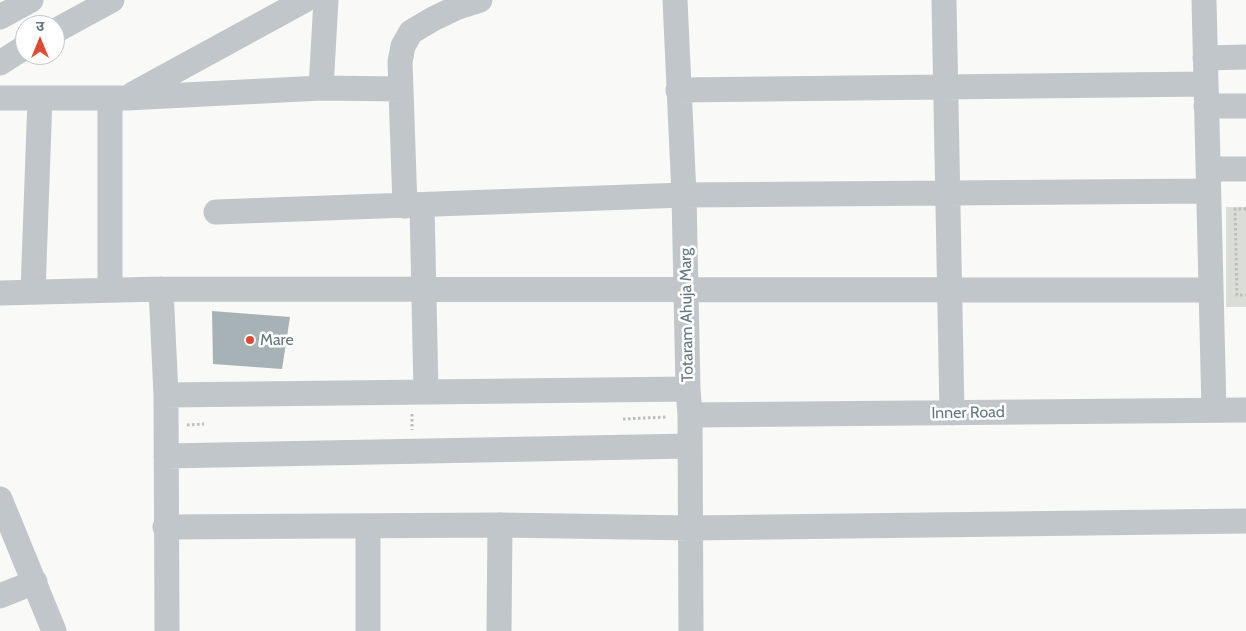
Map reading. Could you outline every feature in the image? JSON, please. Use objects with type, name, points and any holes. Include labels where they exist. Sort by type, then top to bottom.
[{"type":"street","points":[[0,17],[31,0]]},
{"type":"street","points":[[65,26],[112,0]]},
{"type":"street","points":[[118,98],[305,0]]},
{"type":"street","points":[[321,88],[326,0]]},
{"type":"street","points":[[419,401],[424,289],[401,89],[402,46],[411,32],[458,7],[480,0]]},
{"type":"street","name":"Totaram Ahuja Marg","points":[[676,0],[690,416],[691,631]]},
{"type":"street","points":[[944,0],[952,413]]},
{"type":"street","points":[[1204,0],[1214,410]]},
{"type":"street","points":[[0,63],[15,53]]},
{"type":"street","points":[[1205,58],[1246,57]]},
{"type":"street","points":[[678,90],[946,87],[1206,95],[1246,106]]},
{"type":"street","points":[[0,98],[118,98],[321,88],[401,89]]},
{"type":"street","points":[[33,292],[40,98]]},
{"type":"street","points":[[110,290],[118,98]]},
{"type":"street","points":[[216,212],[684,195],[947,193],[1208,180],[1246,169]]},
{"type":"street","points":[[0,293],[161,289],[1211,290]]},
{"type":"street","points":[[161,289],[166,395],[165,527],[167,631]]},
{"type":"street","points":[[166,395],[419,401],[688,389]]},
{"type":"street","name":"Inner Road","points":[[690,416],[1246,410]]},
{"type":"street","points":[[166,456],[690,446]]},
{"type":"street","points":[[0,499],[54,631]]},
{"type":"street","points":[[165,527],[500,525],[691,528],[1246,521]]},
{"type":"street","points":[[499,631],[500,525]]},
{"type":"street","points":[[368,527],[368,631]]},
{"type":"street","points":[[0,596],[34,582]]},
{"type":"path","points":[[1246,209],[1235,209],[1237,295],[1246,295]]},
{"type":"path","points":[[412,435],[419,401]]},
{"type":"path","points":[[623,419],[690,416]]},
{"type":"shaded area","points":[[1226,207],[1246,207],[1246,307],[1226,307]]},
{"type":"building","name":"Mare","points":[[212,311],[290,317],[282,369],[213,364]]},
{"type":"place","name":"Mare","points":[[250,340]]}]
